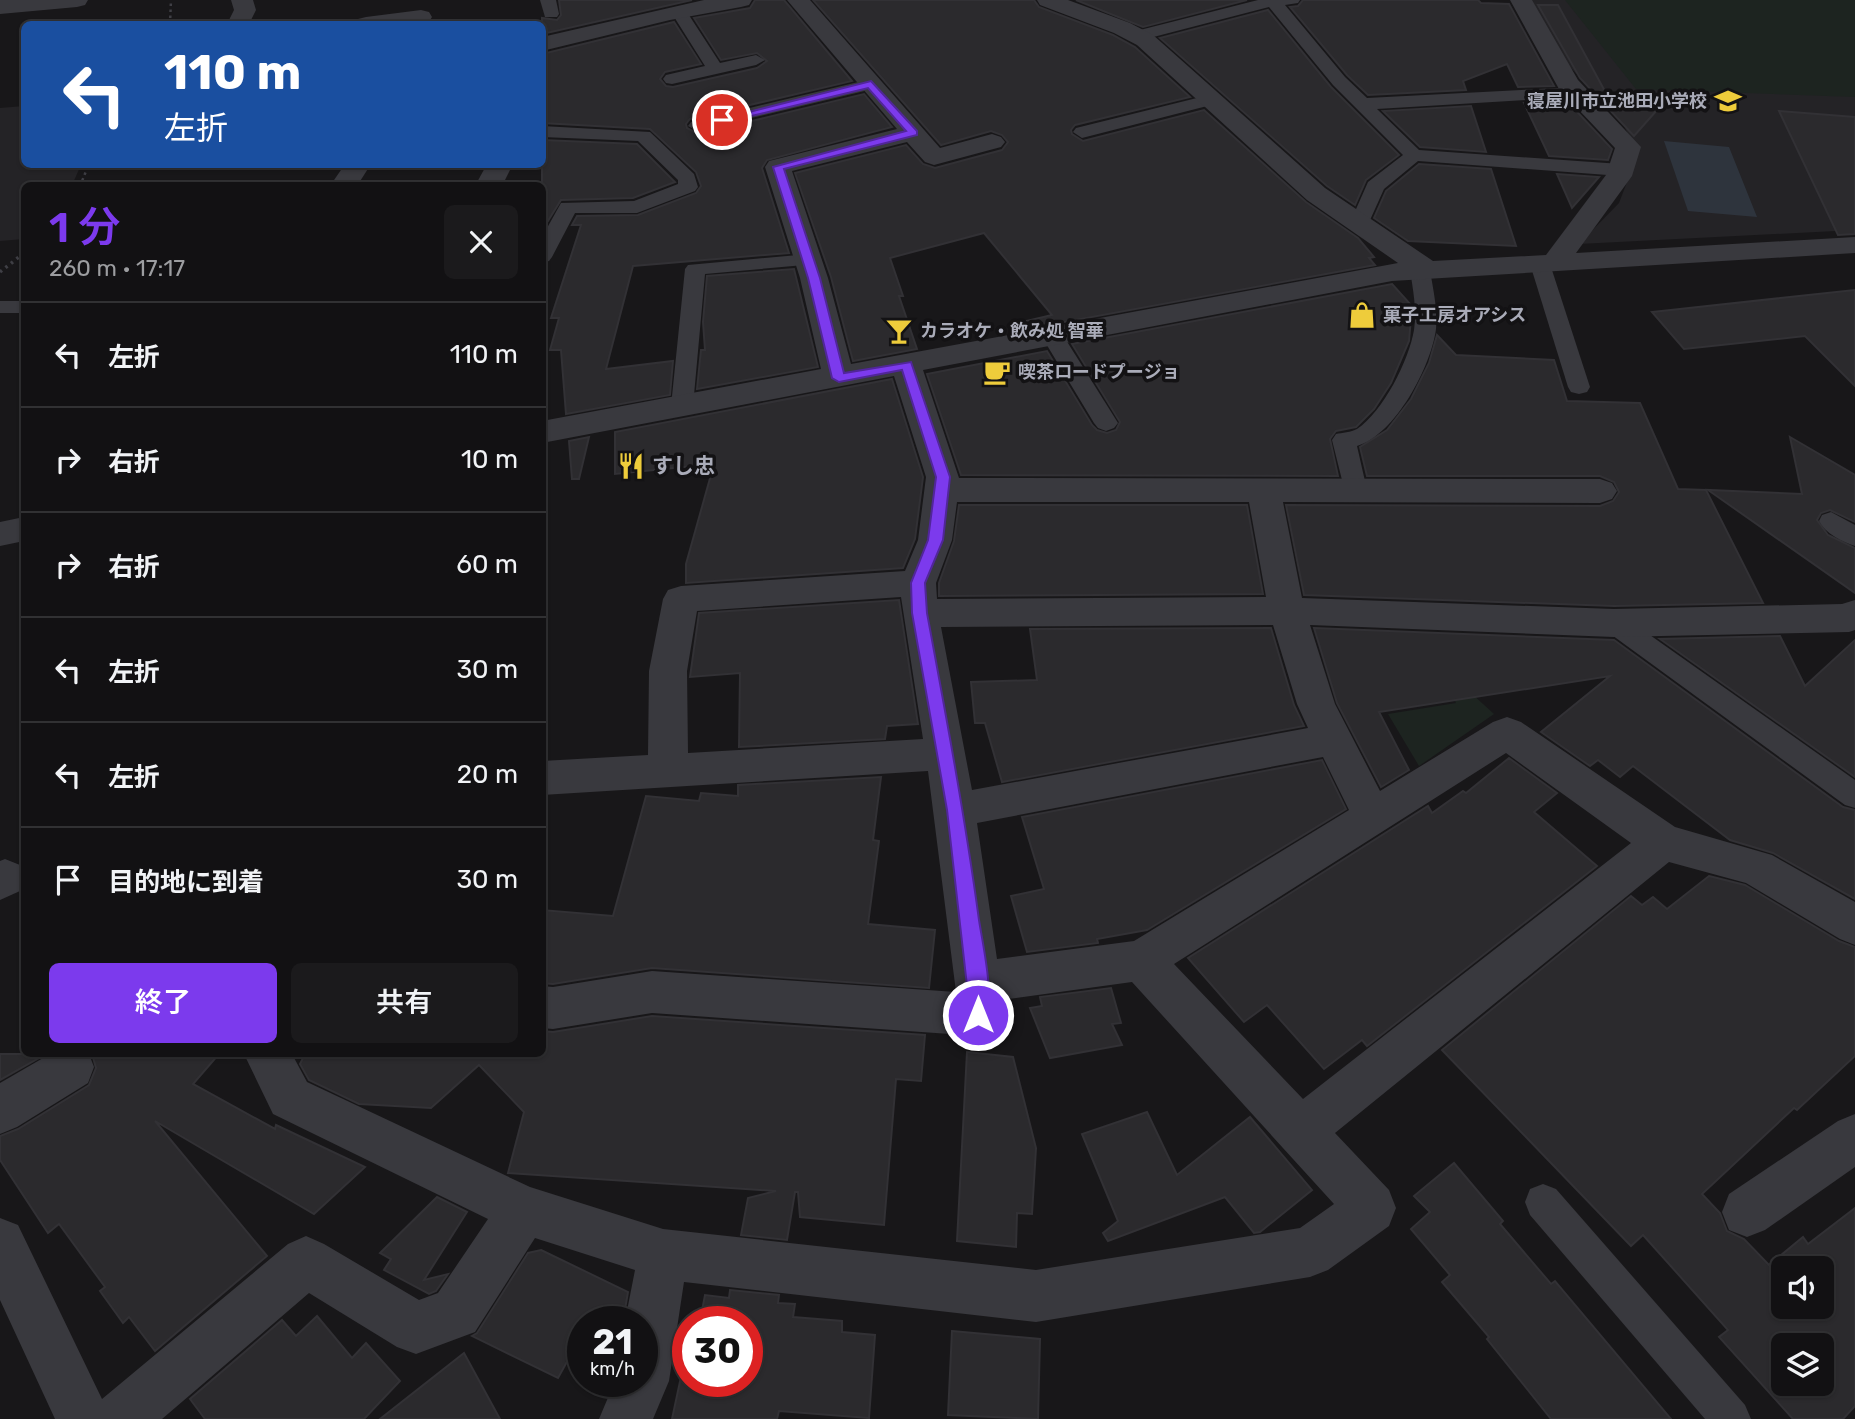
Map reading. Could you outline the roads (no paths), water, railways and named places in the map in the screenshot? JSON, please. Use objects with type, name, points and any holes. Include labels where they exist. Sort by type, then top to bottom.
[{"type":"street","points":[[0,7],[77,0]]},
{"type":"street","points":[[240,21],[245,10],[242,0]]},
{"type":"street","points":[[546,43],[741,0]]},
{"type":"street","points":[[798,0],[933,157],[992,142]]},
{"type":"street","points":[[1048,0],[1138,36],[1213,99],[1316,194],[1424,270]]},
{"type":"street","points":[[1521,0],[1568,84],[1628,147],[1621,170],[1547,263]]},
{"type":"street","points":[[382,21],[420,14]]},
{"type":"street","points":[[839,378],[808,260],[778,167],[913,133]]},
{"type":"street","points":[[546,431],[1392,272],[1855,245]]},
{"type":"street","points":[[546,1007],[652,992],[978,1015],[978,982],[956,810],[944,754],[919,598],[935,540],[944,490],[943,477],[906,365]]},
{"type":"street","points":[[944,490],[1600,491]]},
{"type":"street","points":[[1264,490],[1287,611],[1316,704],[1373,817]]},
{"type":"street","points":[[0,534],[21,530]]},
{"type":"street","points":[[668,771],[668,671],[681,599],[919,598],[1614,623],[1849,618],[1855,614]]},
{"type":"street","points":[[978,982],[1141,960],[1507,733],[1663,842],[1757,868],[1855,925]]},
{"type":"street","points":[[956,810],[1333,739]]},
{"type":"street","points":[[546,778],[944,754]]},
{"type":"street","points":[[1300,1131],[1663,842]]},
{"type":"street","points":[[269,1057],[290,1098],[524,1210],[663,1254],[1036,1296],[1310,1252],[1371,1208],[1141,960]]},
{"type":"street","points":[[0,1110],[71,1067]]},
{"type":"street","points":[[1747,1212],[1855,1139]]},
{"type":"street","points":[[120,1419],[306,1262],[416,1328],[456,1313],[524,1210]]},
{"type":"street","points":[[0,1243],[83,1419]]},
{"type":"street","points":[[654,1306],[663,1254]]},
{"type":"street","points":[[626,1419],[635,1397]]},
{"type":"lane","points":[[1138,36],[1273,1],[1293,0]]},
{"type":"lane","points":[[1273,1],[1339,81],[1414,155],[1621,170]]},
{"type":"lane","points":[[679,12],[715,69]]},
{"type":"lane","points":[[672,79],[757,60]]},
{"type":"lane","points":[[697,126],[871,84]]},
{"type":"lane","points":[[1363,104],[1576,92]]},
{"type":"lane","points":[[1082,132],[1213,99]]},
{"type":"lane","points":[[546,131],[643,136],[687,178],[688,187],[637,207],[568,207],[546,249]]},
{"type":"lane","points":[[1359,225],[1376,186],[1414,155]]},
{"type":"lane","points":[[682,406],[695,269],[808,260]]},
{"type":"lane","points":[[1547,263],[1579,387]]},
{"type":"lane","points":[[1355,490],[1344,440],[1364,435],[1389,411],[1406,380],[1426,332],[1424,270]]},
{"type":"lane","points":[[0,307],[21,307]]},
{"type":"lane","points":[[1053,337],[1106,423]]},
{"type":"lane","points":[[1831,522],[1855,537]]},
{"type":"lane","points":[[1614,623],[1855,796]]},
{"type":"lane","points":[[1544,1202],[1731,1419]]},
{"type":"place","name":"寝屋川市立池田小学校","points":[[1728,101]]},
{"type":"place","name":"菓子工房オアシス","points":[[1362,315]]},
{"type":"place","name":"カラオケ・飲み処 智華","points":[[899,331]]},
{"type":"place","name":"喫茶ロードプージョ","points":[[997,372]]},
{"type":"place","name":"すし忠","points":[[631,466]]}]
